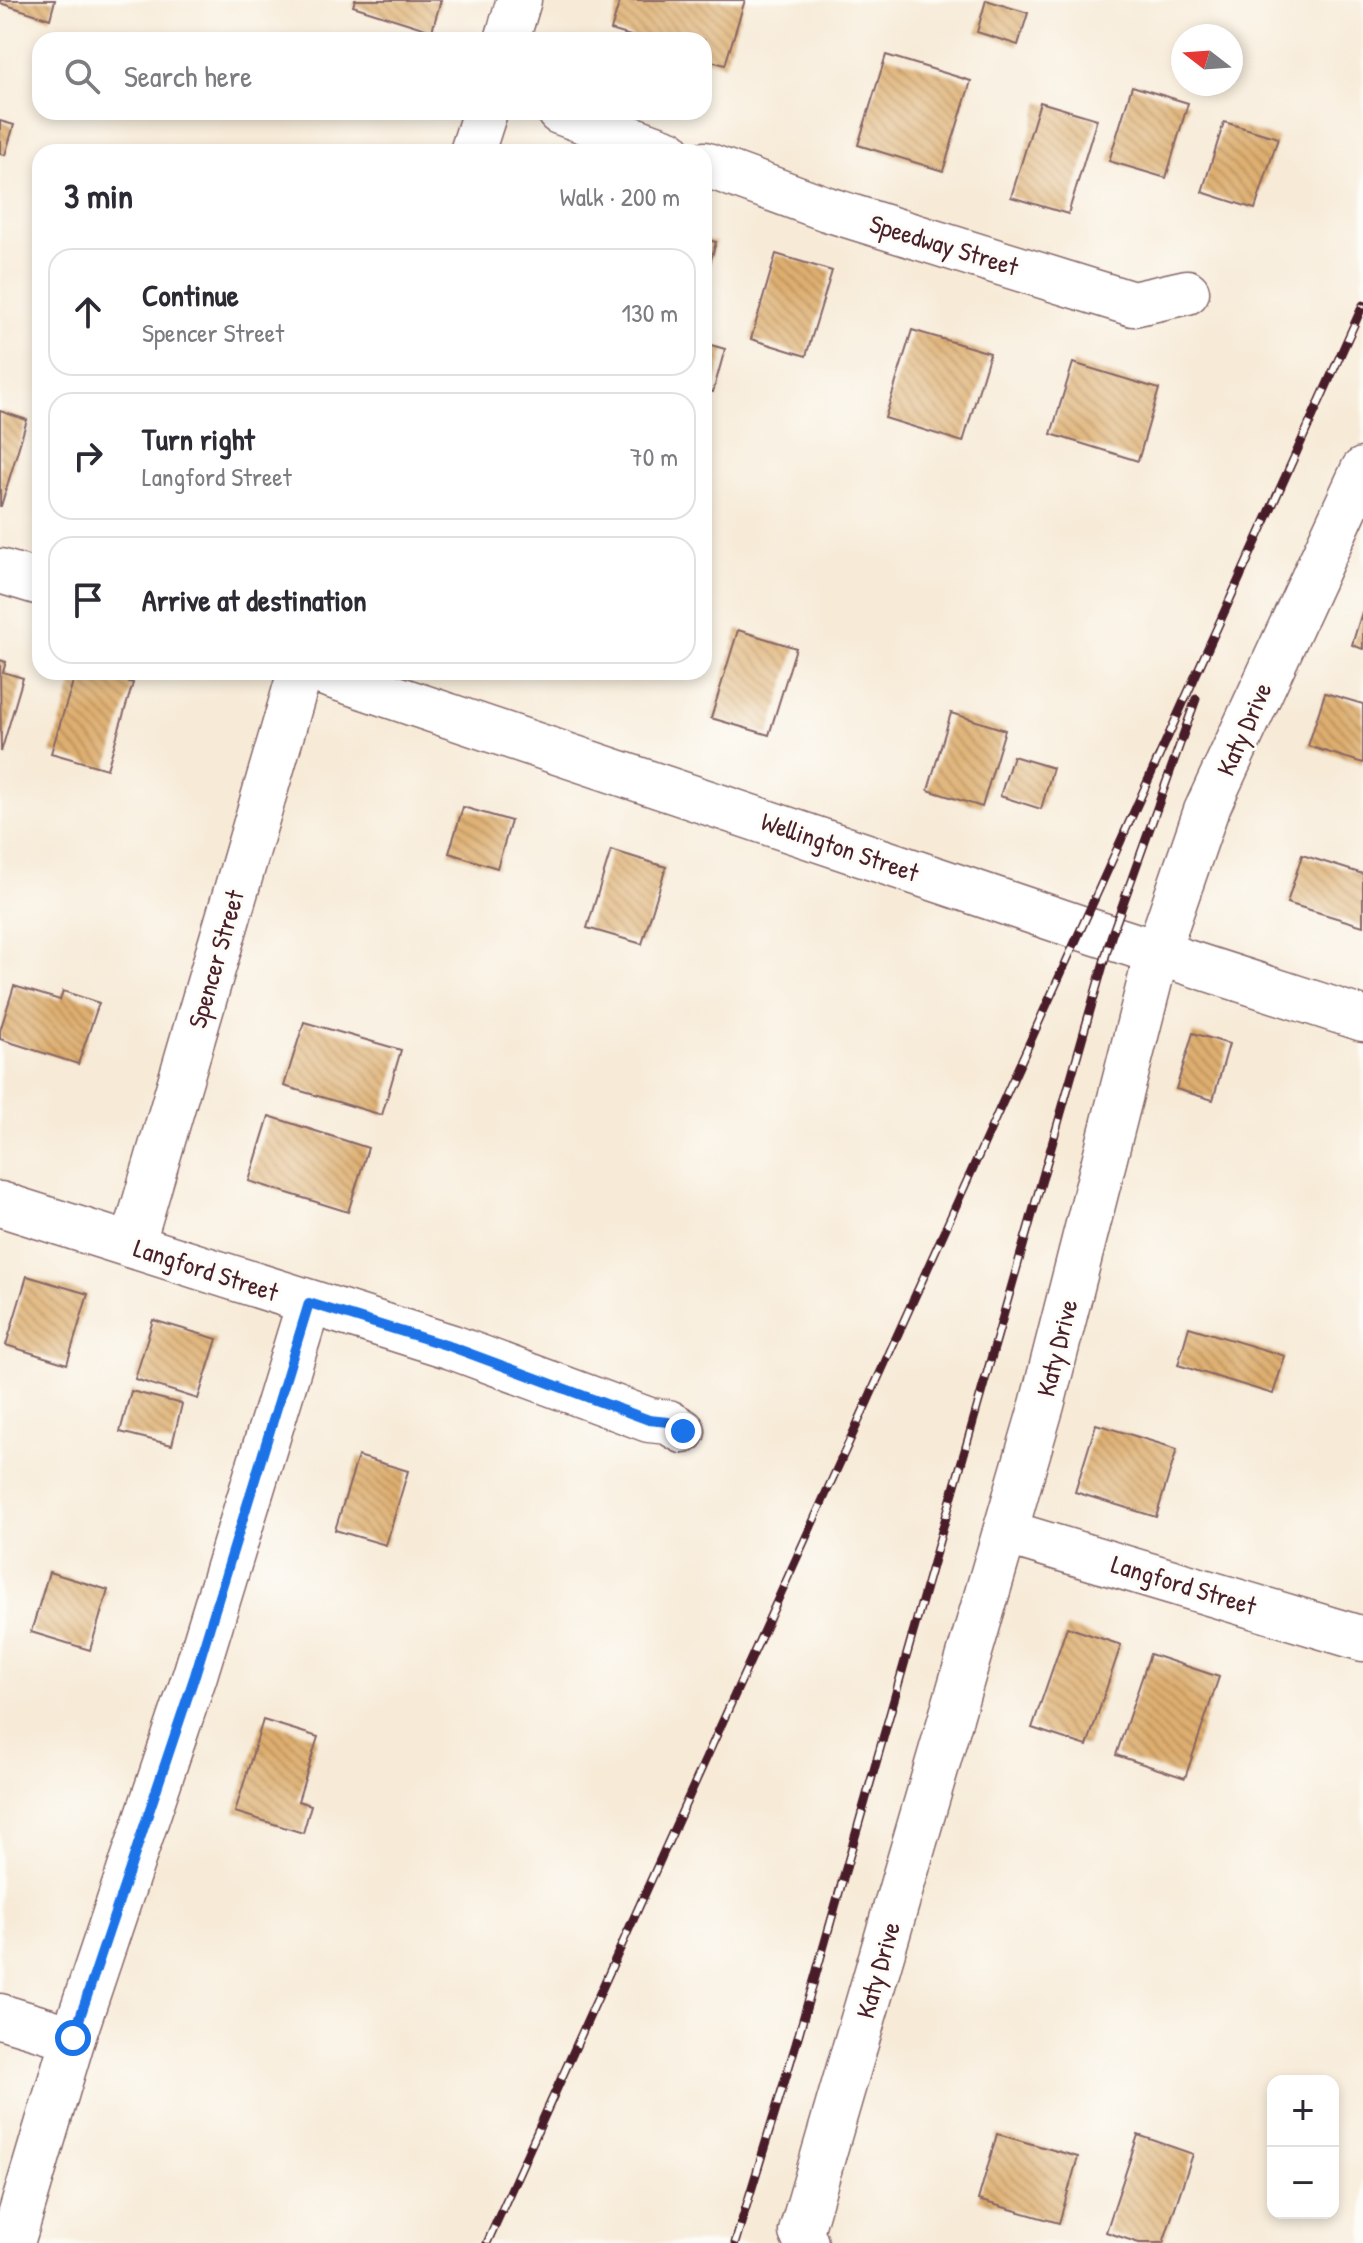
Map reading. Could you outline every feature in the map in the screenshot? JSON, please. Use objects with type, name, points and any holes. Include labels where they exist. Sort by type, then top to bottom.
[{"type":"street","points":[[509,32],[519,0]]},
{"type":"street","points":[[475,144],[482,120]]},
{"type":"street","points":[[581,120],[647,144]]},
{"type":"street","name":"Speedway Street","points":[[712,167],[827,209],[1133,304],[1187,292]]},
{"type":"street","name":"Katy Drive","points":[[806,2243],[801,2232],[1042,1405],[1157,953],[1206,811],[1363,470]]},
{"type":"street","points":[[0,571],[32,581]]},
{"type":"street","name":"Spencer Street","points":[[132,1246],[298,680]]},
{"type":"street","name":"Wellington Street","points":[[343,680],[1363,1019]]},
{"type":"street","name":"Langford Street","points":[[0,1204],[452,1347],[649,1420],[668,1422],[683,1431]]},
{"type":"street","points":[[12,2243],[73,2038],[195,1675],[309,1303]]},
{"type":"street","name":"Langford Street","points":[[1005,1532],[1363,1639]]},
{"type":"street","points":[[0,2016],[73,2038]]},
{"type":"building","points":[[0,0],[55,0],[50,19],[0,3]]},
{"type":"building","points":[[355,0],[441,0],[432,31],[353,6]]},
{"type":"building","points":[[620,0],[745,0],[725,65],[712,61],[712,32],[611,30]]},
{"type":"building","points":[[986,0],[1028,13],[1018,45],[977,32]]},
{"type":"building","points":[[886,55],[971,81],[943,171],[858,145]]},
{"type":"building","points":[[1132,86],[1188,103],[1166,178],[1109,161]]},
{"type":"building","points":[[1040,102],[1097,119],[1068,214],[1011,197]]},
{"type":"building","points":[[0,121],[14,125],[5,155],[0,154]]},
{"type":"building","points":[[1224,122],[1278,138],[1255,209],[1202,192]]},
{"type":"building","points":[[776,254],[832,271],[806,356],[751,339]]},
{"type":"building","points":[[912,330],[990,353],[963,442],[885,418]]},
{"type":"building","points":[[712,345],[725,349],[712,392]]},
{"type":"building","points":[[1073,363],[1159,389],[1138,461],[1051,434]]},
{"type":"building","points":[[0,411],[27,420],[1,506],[0,506]]},
{"type":"building","points":[[1363,612],[1363,649],[1352,645]]},
{"type":"building","points":[[738,630],[796,648],[769,735],[711,718]]},
{"type":"building","points":[[0,660],[6,662],[3,672],[23,678],[1,752]]},
{"type":"building","points":[[74,680],[123,680],[133,683],[107,769],[51,753]]},
{"type":"building","points":[[1325,693],[1363,704],[1363,763],[1308,746]]},
{"type":"building","points":[[951,713],[1005,730],[982,807],[928,790]]},
{"type":"building","points":[[1013,756],[1053,768],[1041,809],[1000,796]]},
{"type":"building","points":[[463,807],[511,821],[497,868],[449,853]]},
{"type":"building","points":[[611,850],[666,867],[642,944],[587,928]]},
{"type":"building","points":[[1302,855],[1363,874],[1363,926],[1287,903]]},
{"type":"building","points":[[14,986],[60,1000],[63,991],[99,1003],[78,1064],[0,1039]]},
{"type":"building","points":[[304,1022],[401,1050],[382,1115],[284,1086]]},
{"type":"building","points":[[1193,1033],[1229,1044],[1213,1100],[1176,1089]]},
{"type":"building","points":[[269,1116],[368,1148],[348,1212],[249,1181]]},
{"type":"building","points":[[27,1276],[88,1294],[67,1364],[6,1345]]},
{"type":"building","points":[[153,1320],[217,1339],[198,1399],[135,1379]]},
{"type":"building","points":[[1189,1327],[1285,1356],[1273,1394],[1178,1365]]},
{"type":"building","points":[[131,1391],[182,1404],[172,1445],[120,1432]]},
{"type":"building","points":[[1096,1424],[1177,1449],[1156,1517],[1075,1492]]},
{"type":"building","points":[[358,1456],[408,1471],[386,1545],[335,1530]]},
{"type":"building","points":[[49,1572],[108,1590],[90,1650],[31,1632]]},
{"type":"building","points":[[1067,1627],[1121,1645],[1087,1746],[1032,1728]]},
{"type":"building","points":[[1150,1654],[1219,1677],[1185,1778],[1116,1755]]},
{"type":"building","points":[[263,1720],[318,1737],[298,1801],[311,1805],[303,1833],[235,1812]]},
{"type":"building","points":[[997,2134],[1078,2157],[1059,2223],[978,2200]]},
{"type":"building","points":[[1138,2135],[1193,2154],[1163,2243],[1139,2243],[1106,2232]]},
{"type":"railway","points":[[487,2243],[1363,305]]},
{"type":"railway","points":[[735,2243],[796,2044],[1111,937],[1196,699]]},
{"type":"route","points":[[73,2038],[195,1675],[309,1303],[452,1347],[649,1420],[668,1422],[683,1431]]}]
